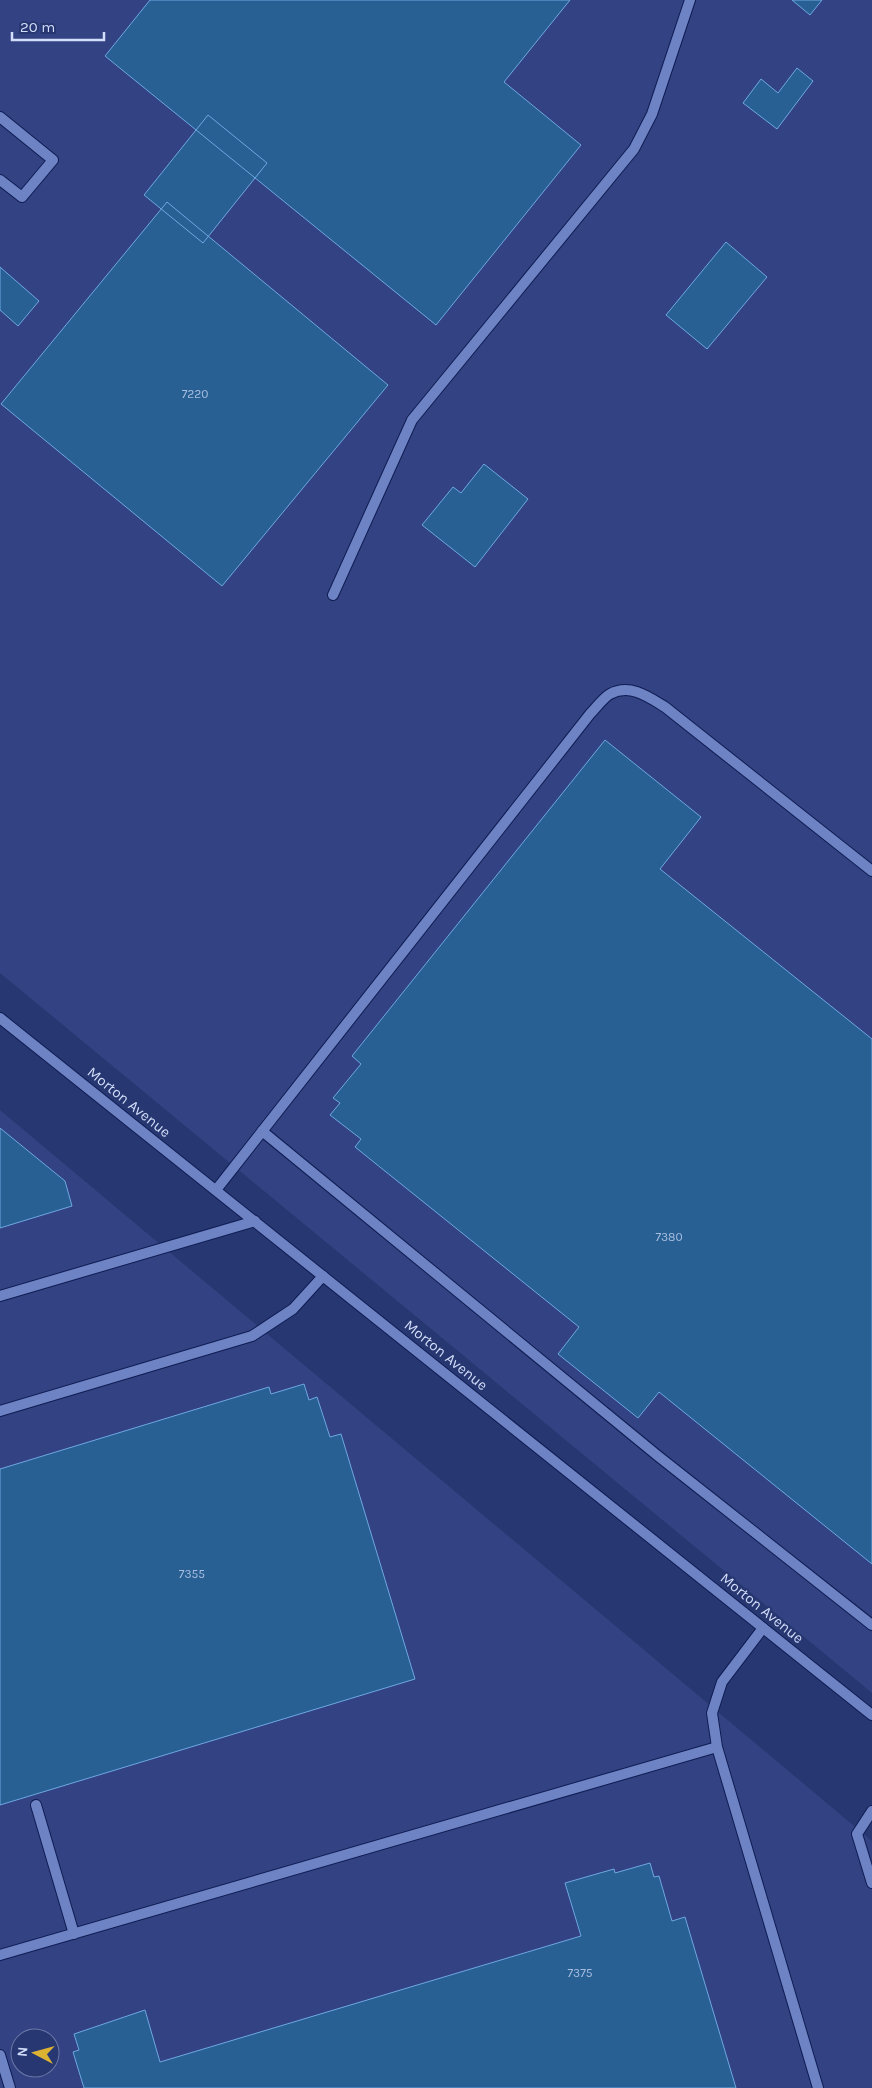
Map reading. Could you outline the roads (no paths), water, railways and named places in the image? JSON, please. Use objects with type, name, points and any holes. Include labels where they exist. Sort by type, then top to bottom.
[{"type":"street","points":[[333,595],[412,420],[634,149],[652,114],[690,0]]},
{"type":"street","points":[[0,117],[53,160],[22,198],[0,180]]},
{"type":"street","points":[[216,1190],[590,714],[610,694],[628,689],[644,694],[665,707],[872,871]]},
{"type":"street","name":"Morton Avenue","points":[[0,1018],[872,1715]]},
{"type":"street","points":[[262,1131],[658,1456],[872,1626]]},
{"type":"street","points":[[0,1296],[254,1221]]},
{"type":"street","points":[[0,1411],[252,1336],[293,1309],[323,1276]]},
{"type":"street","points":[[763,1628],[722,1682],[712,1713],[717,1746],[818,2088]]},
{"type":"street","points":[[0,1956],[717,1746]]},
{"type":"street","points":[[36,1805],[74,1934]]},
{"type":"street","points":[[872,1811],[857,1834],[872,1882]]},
{"type":"street","points":[[0,2055],[10,2088]]}]
